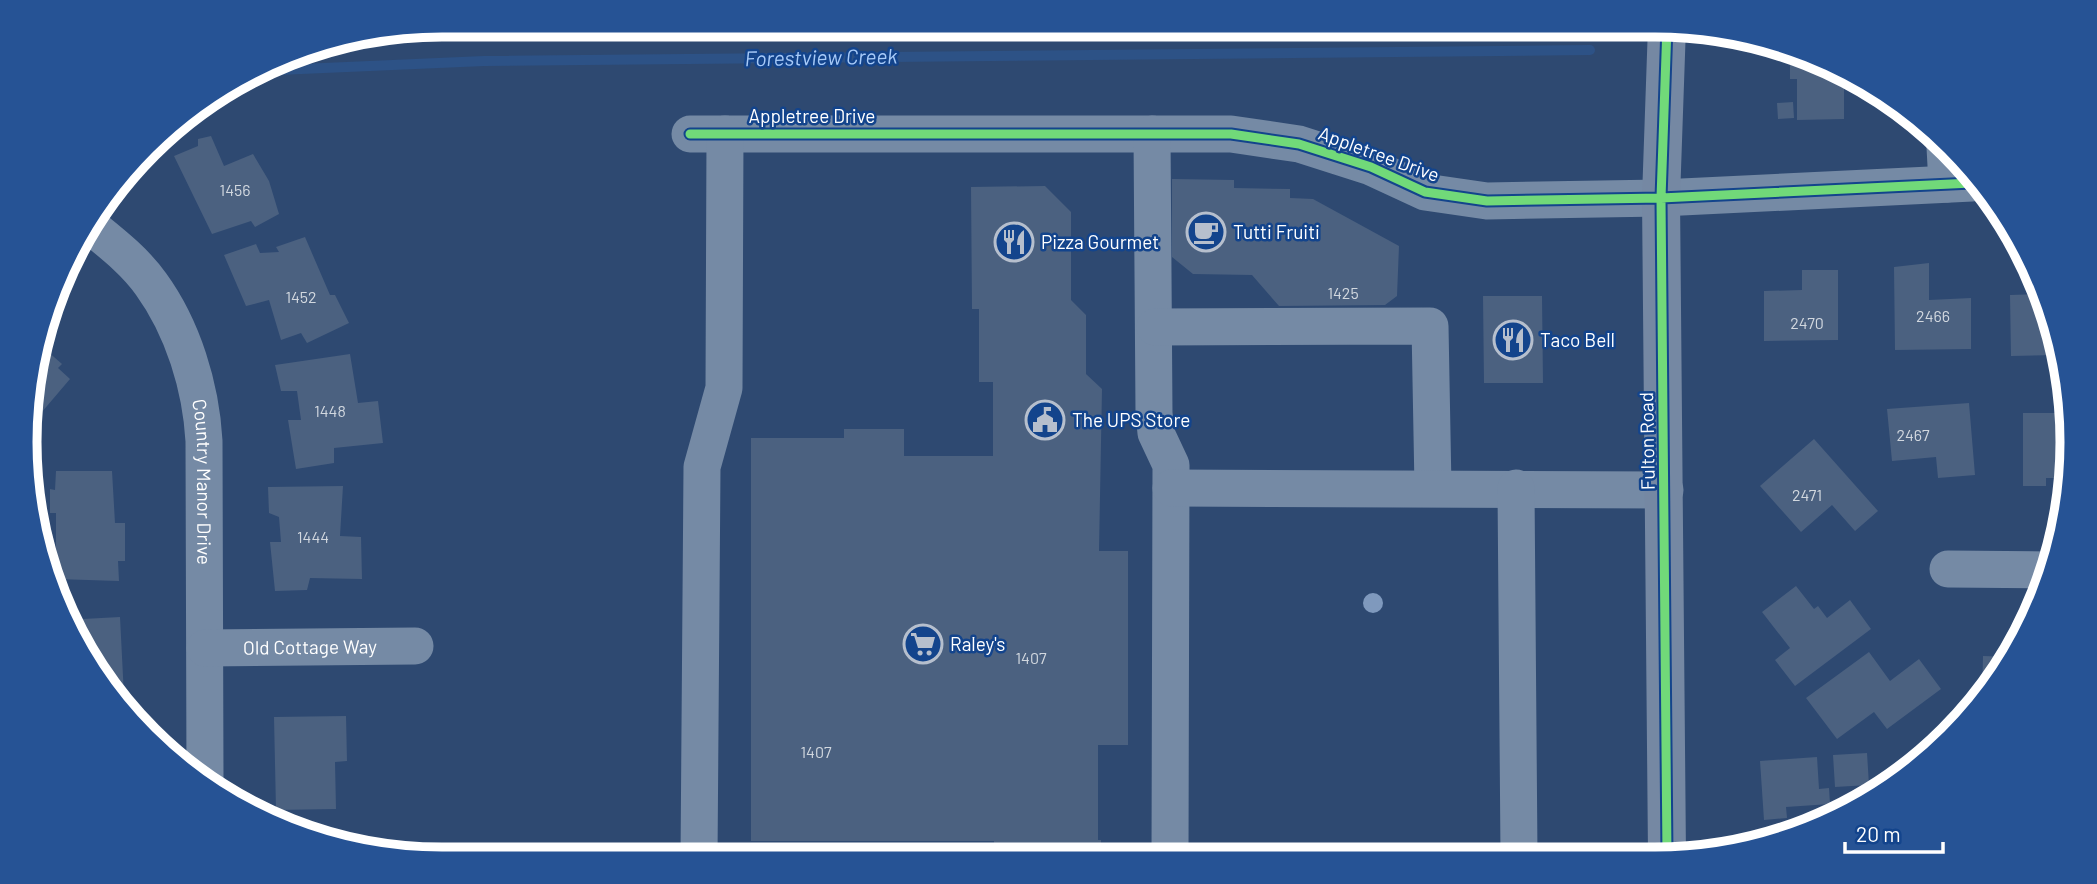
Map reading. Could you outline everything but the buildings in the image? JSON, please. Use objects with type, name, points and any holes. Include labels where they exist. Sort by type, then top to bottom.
[{"type":"main road","name":"Fulton Road","points":[[1653,37],[1661,198],[1667,847]]},
{"type":"street","name":"Appletree Drive","points":[[699,847],[702,467],[724,388],[708,134],[1231,134],[1298,144],[1371,167],[1425,192],[1488,201],[1661,198],[1960,183]]},
{"type":"street","points":[[1152,134],[1154,413],[1156,433],[1171,465],[1170,847]]},
{"type":"street","name":"Country Manor Drive","points":[[96,231],[130,259],[151,284],[170,317],[193,371],[199,396],[204,441],[205,771]]},
{"type":"street","points":[[1155,327],[1430,326],[1433,488]]},
{"type":"street","points":[[1171,488],[1665,490]]},
{"type":"street","points":[[1516,488],[1519,847]]},
{"type":"street","points":[[1948,569],[2040,570]]},
{"type":"street","name":"Old Cottage Way","points":[[205,648],[415,646]]},
{"type":"waterway","name":"Forestview Creek","points":[[283,70],[484,61],[1590,50]]},
{"type":"cycle path","points":[[1667,37],[1661,198],[1667,847]]},
{"type":"cycle path","points":[[690,134],[1231,134],[1299,144],[1371,167],[1425,192],[1487,201],[1661,198],[1967,183]]},
{"type":"place","name":"Tutti Fruiti","points":[[1206,232]]},
{"type":"place","name":"Pizza Gourmet","points":[[1014,242]]},
{"type":"place","name":"Taco Bell","points":[[1513,340]]},
{"type":"place","name":"The UPS Store","points":[[1045,420]]},
{"type":"place","name":"Raley's","points":[[923,644]]}]
